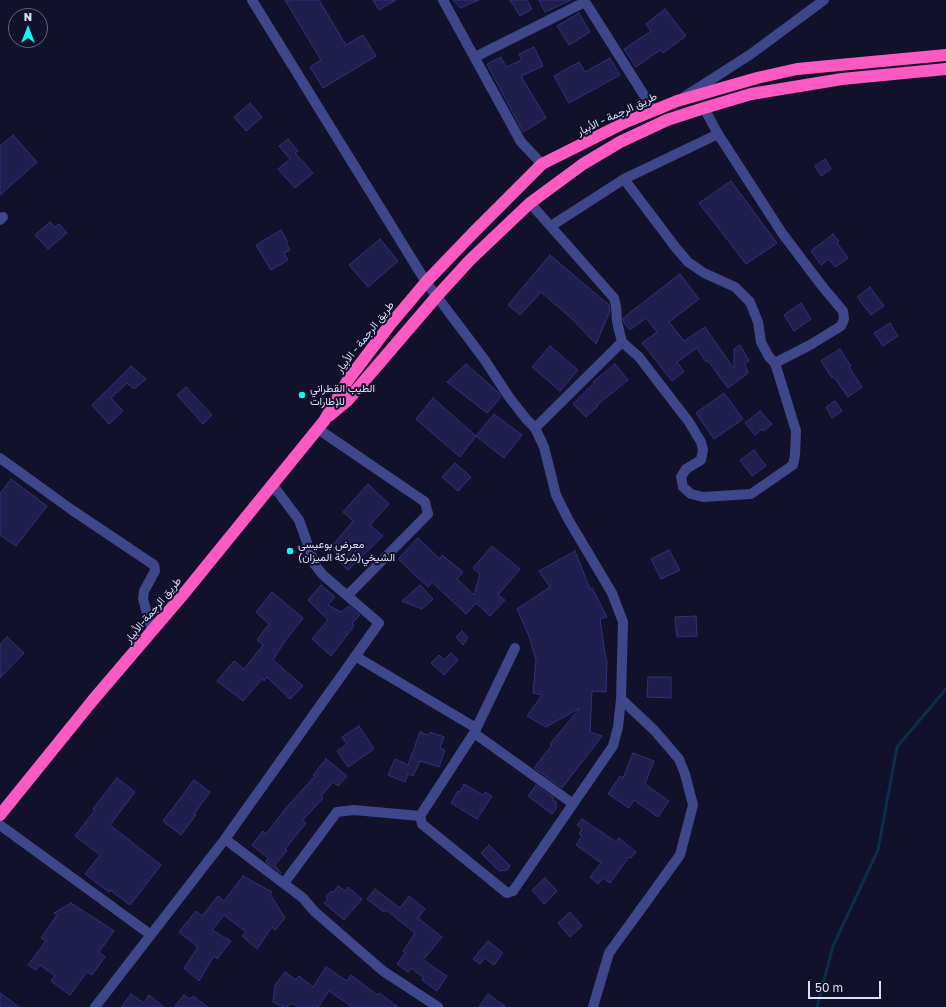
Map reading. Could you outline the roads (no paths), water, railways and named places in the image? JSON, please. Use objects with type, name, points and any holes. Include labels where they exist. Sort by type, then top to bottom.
[{"type":"highway","name":"طريق الرجمة - الأبيار","points":[[321,425],[348,380],[389,326],[426,282],[542,164],[626,122],[677,101],[757,78],[796,69],[946,54]]},
{"type":"highway","points":[[321,425],[350,397],[470,260],[530,203],[584,164],[620,142],[667,120],[751,94],[842,79],[946,69]]},
{"type":"highway","name":"طريق الرجمة-الأبيار","points":[[0,815],[186,591],[321,425]]},
{"type":"street","points":[[252,0],[426,282],[484,358],[526,420],[535,428],[544,447],[556,495],[568,519],[612,593],[623,622],[622,699],[613,746],[572,803],[513,891],[507,893],[422,824],[420,816],[475,730],[516,648]]},
{"type":"street","points":[[443,0],[521,142],[542,164]]},
{"type":"street","points":[[677,101],[750,54],[824,0]]},
{"type":"street","points":[[475,57],[584,1],[654,111]]},
{"type":"street","points":[[704,108],[718,134],[782,233],[843,311],[844,319],[841,326],[810,345],[775,363]]},
{"type":"street","points":[[551,226],[624,179],[718,134]]},
{"type":"street","points":[[530,203],[614,298],[617,322],[622,342],[639,357],[689,422],[702,442],[703,450],[701,460],[686,469],[681,477],[682,487],[691,494],[703,497],[752,494],[793,465],[795,455],[796,431],[775,363],[769,357],[761,342],[758,322],[750,302],[735,287],[704,273],[688,262],[624,179]]},
{"type":"street","points":[[535,428],[622,342]]},
{"type":"street","points":[[321,425],[425,502],[428,514],[348,595]]},
{"type":"street","points":[[0,458],[72,510],[154,565],[155,571],[143,595],[152,631]]},
{"type":"street","points":[[95,1007],[152,936],[225,839],[379,623],[323,575],[315,565],[299,520],[272,484]]},
{"type":"street","points":[[355,656],[475,730],[572,803]]},
{"type":"street","points":[[593,1007],[609,953],[680,855],[693,805],[685,774],[679,759],[654,730],[622,699]]},
{"type":"street","points":[[284,883],[338,812],[354,810],[420,816]]},
{"type":"street","points":[[0,825],[152,936]]},
{"type":"street","points":[[225,839],[303,898],[314,911],[383,971],[438,1007]]},
{"type":"waterway","points":[[817,1007],[833,946],[878,850],[897,747],[946,689]]},
{"type":"place","name":"الطيب القطراني للإطارات","points":[[302,395]]},
{"type":"place","name":"معرض بوعيسى الشيخي(شركة الميزان)","points":[[290,551]]}]
